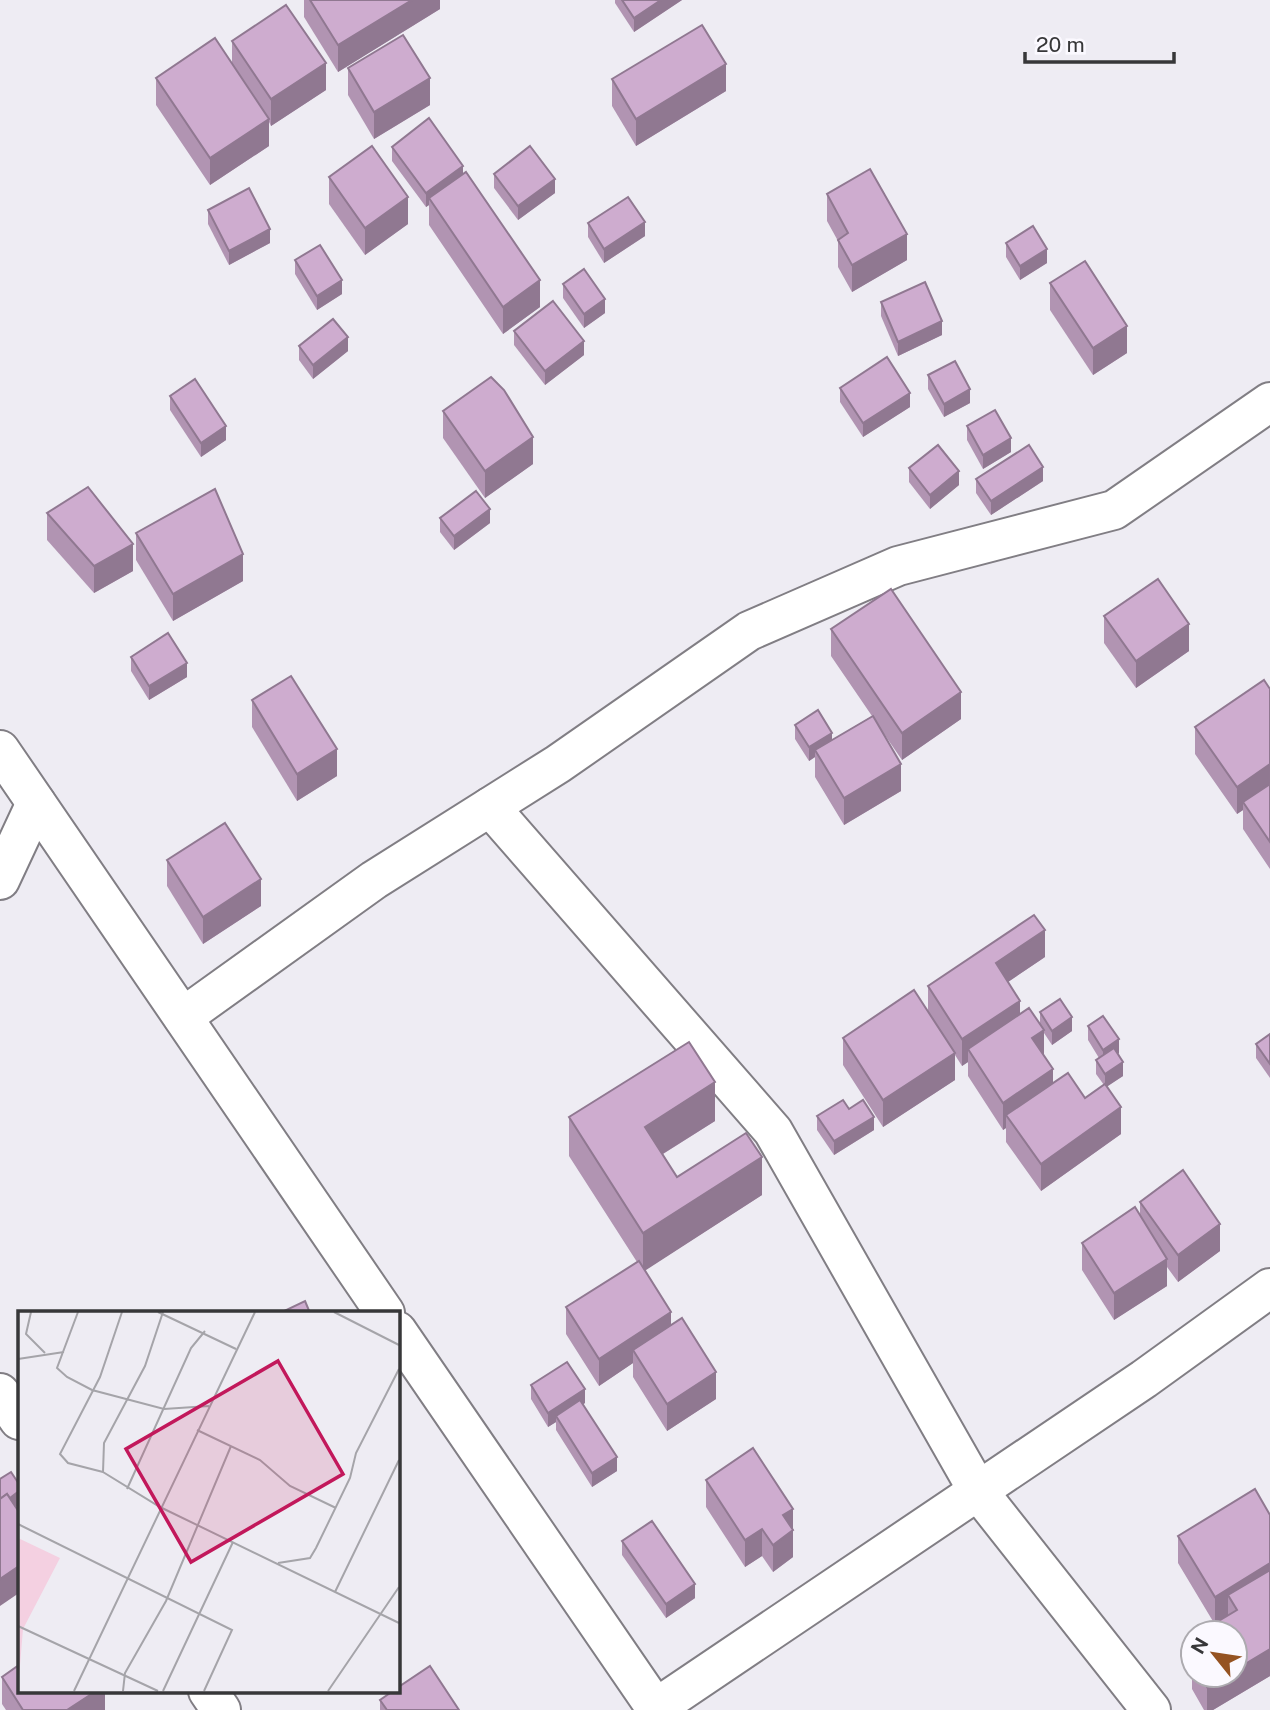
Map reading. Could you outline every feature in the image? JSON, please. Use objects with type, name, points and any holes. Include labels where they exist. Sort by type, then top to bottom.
[{"type":"street","points":[[183,1017],[374,880],[558,764],[749,631],[898,566],[1114,510],[1270,402]]},
{"type":"street","points":[[0,750],[384,1311]]},
{"type":"street","points":[[0,880],[36,803]]},
{"type":"street","points":[[490,807],[773,1131],[978,1491],[1151,1710]]},
{"type":"street","points":[[399,1334],[655,1709],[1144,1379],[1270,1288]]},
{"type":"street","points":[[0,1394],[18,1419]]},
{"type":"street","points":[[209,1692],[220,1710]]},
{"type":"building","points":[[310,0],[412,0],[338,45]]},
{"type":"building","points":[[622,0],[661,0],[634,18]]},
{"type":"building","points":[[286,5],[326,63],[271,99],[232,41]]},
{"type":"building","points":[[702,25],[726,64],[636,119],[612,79]]},
{"type":"building","points":[[403,35],[430,78],[374,112],[348,68]]},
{"type":"building","points":[[215,38],[269,119],[210,158],[156,78]]},
{"type":"building","points":[[429,118],[463,166],[426,193],[392,147]]},
{"type":"building","points":[[372,146],[408,197],[365,228],[329,177]]},
{"type":"building","points":[[530,146],[555,179],[518,206],[494,174]]},
{"type":"building","points":[[870,169],[907,234],[852,265],[838,240],[848,233],[827,194]]},
{"type":"building","points":[[466,172],[540,280],[503,307],[429,198]]},
{"type":"building","points":[[249,188],[270,229],[229,251],[208,210]]},
{"type":"building","points":[[628,197],[645,222],[604,249],[588,223]]},
{"type":"building","points":[[1033,226],[1047,249],[1020,266],[1006,243]]},
{"type":"building","points":[[320,245],[342,280],[317,296],[295,260]]},
{"type":"building","points":[[1085,261],[1127,326],[1093,348],[1050,283]]},
{"type":"building","points":[[584,269],[605,299],[584,314],[563,284]]},
{"type":"building","points":[[925,282],[942,321],[898,342],[881,302]]},
{"type":"building","points":[[553,301],[584,341],[545,371],[514,331]]},
{"type":"building","points":[[333,319],[348,337],[313,365],[299,346]]},
{"type":"building","points":[[887,357],[910,393],[863,423],[840,388]]},
{"type":"building","points":[[955,361],[970,389],[944,404],[928,375]]},
{"type":"building","points":[[491,377],[504,390],[533,437],[485,471],[443,411]]},
{"type":"building","points":[[195,379],[226,426],[201,443],[170,396]]},
{"type":"building","points":[[995,410],[1011,438],[983,455],[967,426]]},
{"type":"building","points":[[938,445],[959,471],[930,495],[909,468]]},
{"type":"building","points":[[1029,445],[1043,467],[991,501],[976,479]]},
{"type":"building","points":[[88,487],[133,544],[94,566],[47,513]]},
{"type":"building","points":[[215,489],[243,554],[173,594],[136,533]]},
{"type":"building","points":[[476,491],[490,509],[454,536],[440,518]]},
{"type":"building","points":[[1158,579],[1189,624],[1136,661],[1104,616]]},
{"type":"building","points":[[891,589],[961,692],[902,733],[831,629]]},
{"type":"building","points":[[168,633],[187,663],[149,686],[131,657]]},
{"type":"building","points":[[291,676],[337,749],[297,774],[252,700]]},
{"type":"building","points":[[1264,680],[1270,689],[1270,764],[1237,787],[1195,727]]},
{"type":"building","points":[[818,710],[832,733],[809,747],[795,725]]},
{"type":"building","points":[[873,716],[901,764],[844,798],[815,750]]},
{"type":"building","points":[[1270,784],[1270,842],[1243,802]]},
{"type":"building","points":[[225,823],[261,879],[203,917],[167,860]]},
{"type":"building","points":[[1034,915],[1045,930],[996,963],[1020,1001],[962,1039],[928,986]]},
{"type":"building","points":[[914,990],[955,1053],[883,1100],[843,1038]]},
{"type":"building","points":[[1060,999],[1072,1017],[1052,1031],[1040,1012]]},
{"type":"building","points":[[1029,1008],[1044,1030],[1032,1038],[1053,1069],[1003,1103],[968,1049]]},
{"type":"building","points":[[1103,1016],[1119,1039],[1103,1050],[1088,1026]]},
{"type":"building","points":[[1270,1034],[1270,1064],[1256,1044]]},
{"type":"building","points":[[689,1042],[715,1082],[645,1127],[677,1177],[746,1133],[762,1157],[643,1233],[569,1117]]},
{"type":"building","points":[[1114,1048],[1123,1062],[1105,1074],[1096,1060]]},
{"type":"building","points":[[1068,1073],[1085,1098],[1105,1084],[1121,1107],[1041,1164],[1006,1115]]},
{"type":"building","points":[[843,1100],[849,1109],[863,1100],[874,1117],[834,1141],[817,1116]]},
{"type":"building","points":[[1183,1170],[1220,1224],[1178,1255],[1140,1202]]},
{"type":"building","points":[[1135,1207],[1167,1259],[1114,1293],[1082,1243]]},
{"type":"building","points":[[639,1261],[671,1312],[599,1359],[566,1307]]},
{"type":"building","points":[[305,1301],[309,1311],[284,1311]]},
{"type":"building","points":[[682,1318],[716,1372],[667,1404],[633,1350]]},
{"type":"building","points":[[567,1362],[585,1389],[548,1413],[531,1385]]},
{"type":"building","points":[[580,1400],[617,1457],[592,1473],[556,1416]]},
{"type":"building","points":[[753,1448],[793,1509],[783,1515],[793,1530],[773,1545],[762,1529],[745,1540],[706,1480]]},
{"type":"building","points":[[11,1472],[18,1482],[18,1492],[10,1498],[7,1494],[0,1499],[0,1479]]},
{"type":"building","points":[[1255,1489],[1270,1515],[1270,1563],[1215,1597],[1178,1536]]},
{"type":"building","points":[[7,1494],[18,1510],[18,1567],[0,1579],[0,1499]]},
{"type":"building","points":[[652,1521],[695,1584],[666,1604],[622,1541]]},
{"type":"building","points":[[1270,1570],[1270,1649],[1249,1662],[1249,1619],[1222,1619],[1237,1610],[1228,1595]]},
{"type":"building","points":[[18,1666],[18,1692],[94,1692],[67,1710],[23,1710],[2,1677]]},
{"type":"building","points":[[430,1666],[459,1710],[387,1710],[380,1700],[392,1692],[399,1692],[399,1687]]}]
